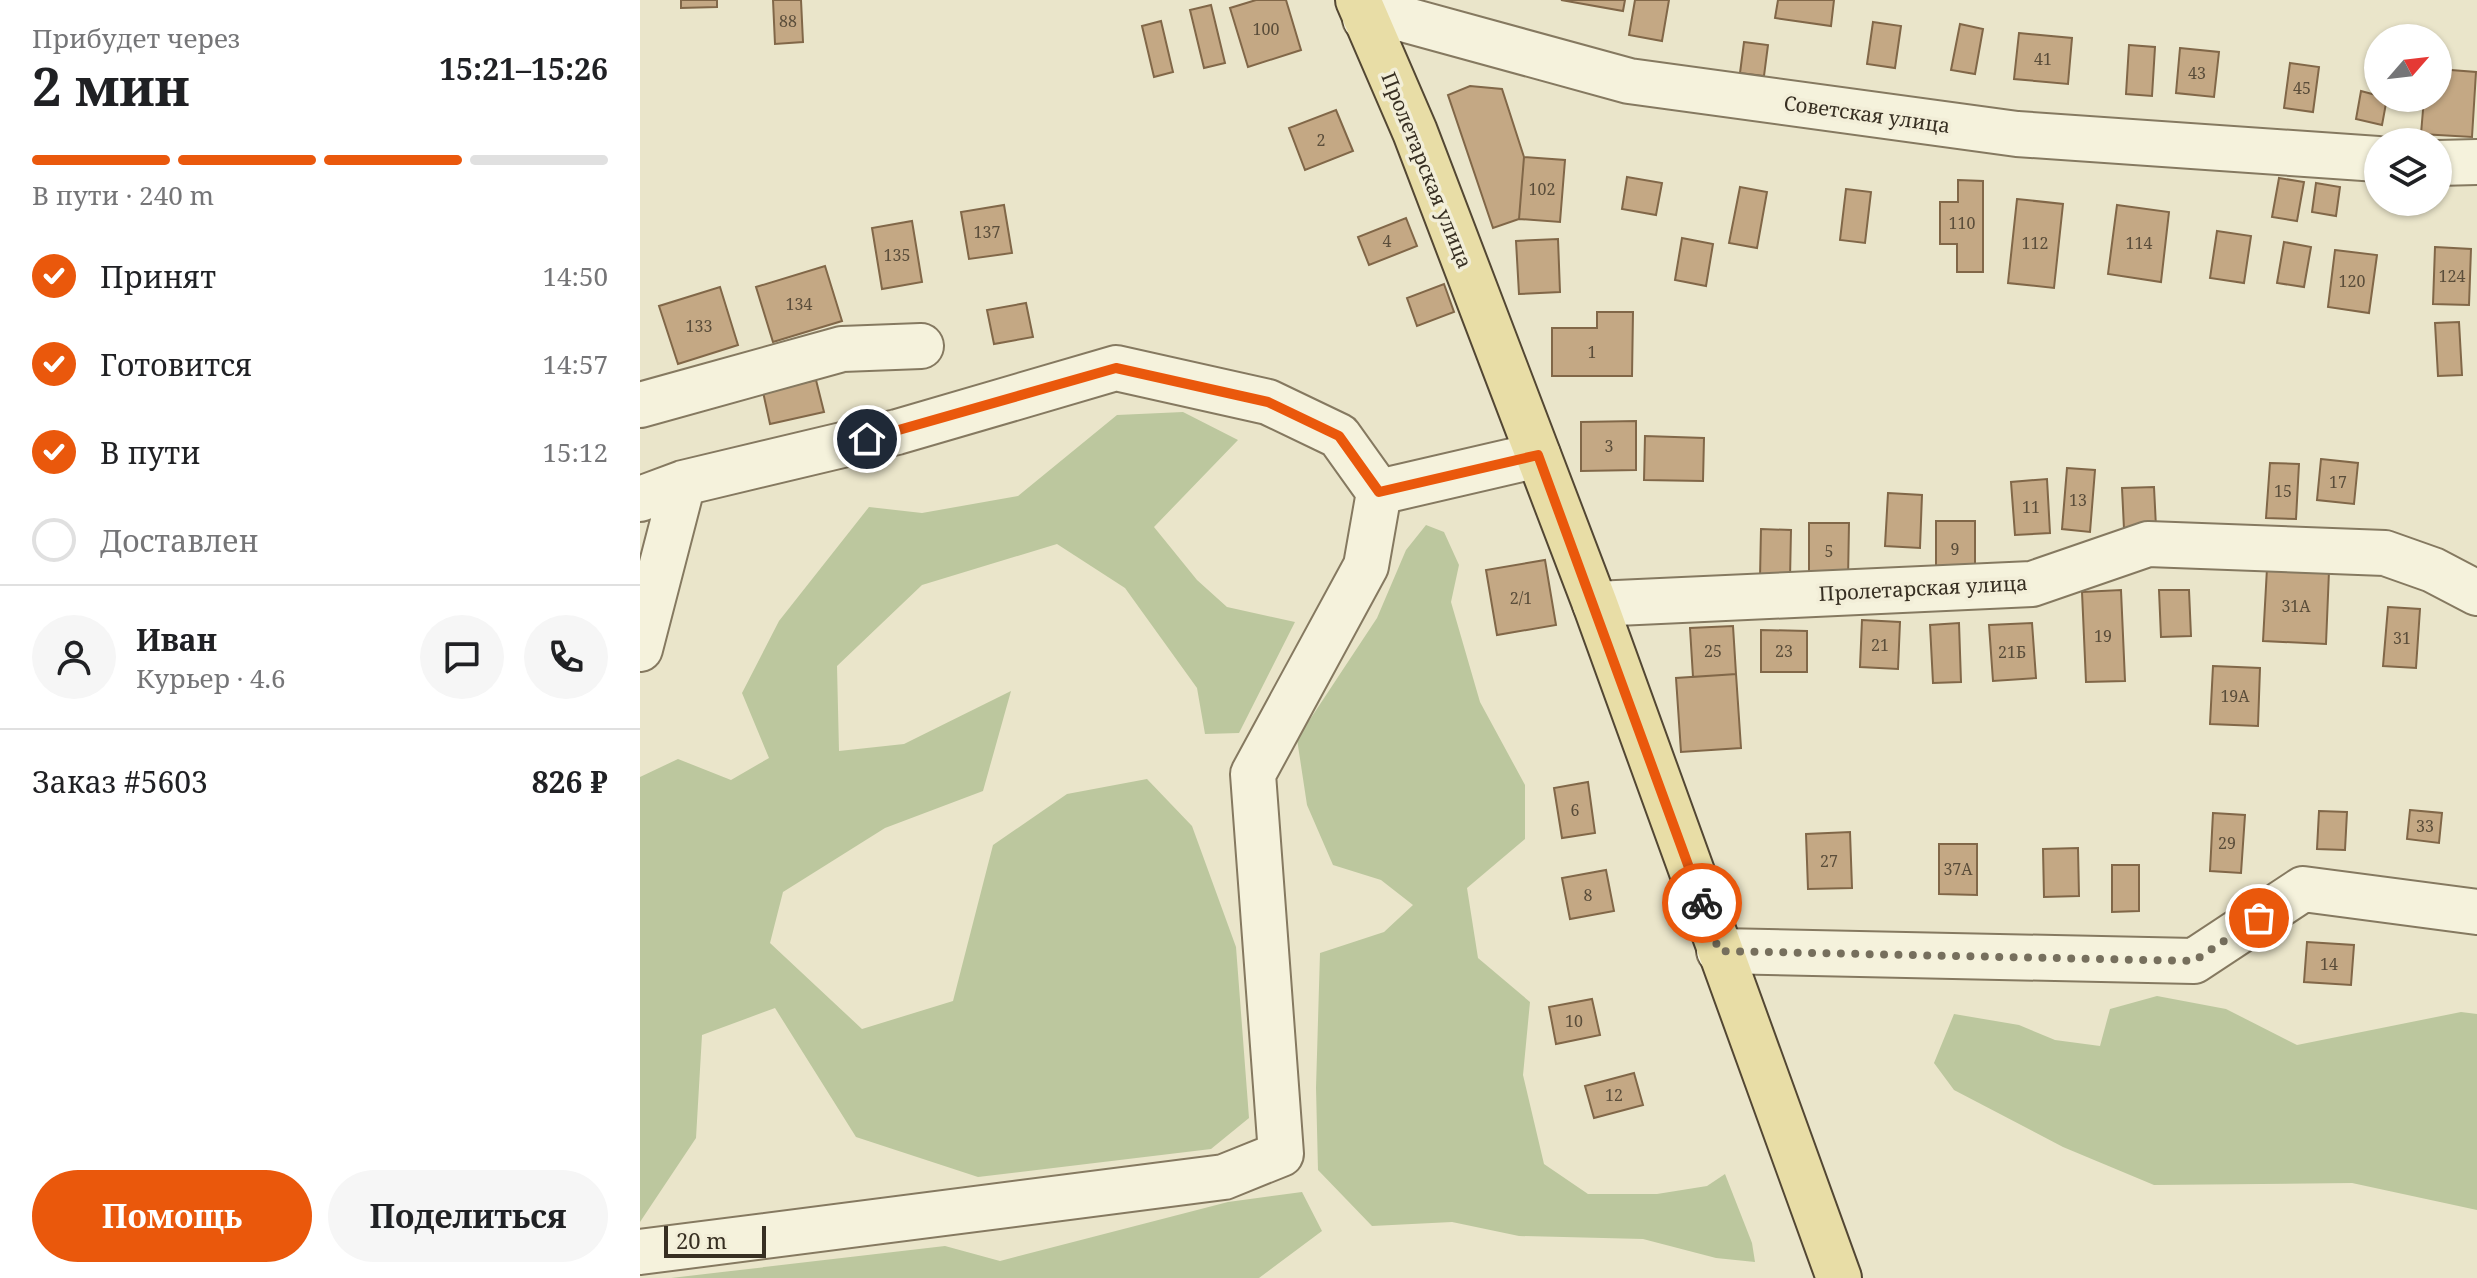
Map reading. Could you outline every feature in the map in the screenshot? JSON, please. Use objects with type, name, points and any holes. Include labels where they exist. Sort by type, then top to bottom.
[{"type":"main road","name":"Пролетарская улица","points":[[1359,6],[1415,132],[1595,604],[1839,1278]]},
{"type":"street","name":"Советская улица","points":[[1359,6],[1629,81],[2017,134],[2364,158]]},
{"type":"street","points":[[2452,163],[2477,162]]},
{"type":"street","points":[[640,405],[842,349],[921,346]]},
{"type":"street","points":[[640,499],[683,483],[897,432],[1116,368],[1268,402],[1339,436],[1379,492],[1366,566],[1253,774],[1281,1154],[1224,1177],[640,1252]]},
{"type":"street","points":[[1379,492],[1538,455]]},
{"type":"street","points":[[640,649],[683,483]]},
{"type":"street","name":"Пролетарская улица","points":[[1595,604],[2032,584],[2148,544],[2385,553],[2433,570],[2477,593]]},
{"type":"street","points":[[1719,951],[2194,961],[2303,889],[2477,912]]},
{"type":"green space","points":[[1183,412],[1238,440],[1154,527],[1197,580],[1227,607],[1295,622],[1239,733],[1205,734],[1197,688],[1125,588],[1057,544],[922,585],[837,666],[839,751],[904,744],[1011,691],[983,791],[885,828],[783,892],[770,943],[862,1029],[953,1001],[993,845],[1067,794],[1147,779],[1192,826],[1236,947],[1249,1118],[1211,1149],[978,1177],[856,1137],[775,1008],[702,1035],[696,1138],[640,1222],[640,777],[678,759],[731,780],[769,758],[742,693],[779,621],[869,507],[922,513],[1018,496],[1117,415]]},
{"type":"green space","points":[[1426,525],[1444,532],[1459,565],[1451,602],[1480,702],[1525,785],[1525,839],[1467,888],[1478,958],[1530,1002],[1523,1075],[1544,1164],[1588,1194],[1657,1194],[1707,1186],[1725,1174],[1752,1243],[1755,1262],[1716,1258],[1643,1239],[1519,1236],[1452,1222],[1372,1226],[1318,1170],[1316,1088],[1320,953],[1384,932],[1413,905],[1381,880],[1333,865],[1307,805],[1297,739],[1377,618],[1406,550]]},
{"type":"green space","points":[[2157,996],[2226,1009],[2297,1045],[2461,1012],[2477,1014],[2477,1210],[2352,1183],[2154,1185],[2063,1147],[1954,1090],[1934,1063],[1954,1014],[2019,1025],[2055,1040],[2100,1046],[2110,1009]]},
{"type":"green space","points":[[1302,1192],[1322,1231],[1259,1278],[671,1278],[945,1246],[1000,1261],[1228,1202]]},
{"type":"building","points":[[681,0],[717,0],[717,7],[681,8]]},
{"type":"building","points":[[773,0],[801,0],[803,42],[775,44]]},
{"type":"building","points":[[1256,0],[1286,0],[1301,50],[1248,67],[1230,8]]},
{"type":"building","points":[[1561,0],[1625,0],[1623,11]]},
{"type":"building","points":[[1635,0],[1669,0],[1662,41],[1629,35]]},
{"type":"building","points":[[1778,0],[1834,0],[1831,26],[1775,18]]},
{"type":"building","points":[[1211,5],[1225,63],[1204,68],[1190,10]]},
{"type":"building","points":[[1161,21],[1173,72],[1154,77],[1142,26]]},
{"type":"building","points":[[1873,22],[1901,26],[1895,68],[1867,64]]},
{"type":"building","points":[[1960,24],[1983,29],[1975,74],[1951,70]]},
{"type":"building","points":[[2019,33],[2072,38],[2068,84],[2014,79]]},
{"type":"building","points":[[1744,42],[1768,45],[1764,76],[1740,73]]},
{"type":"building","points":[[2129,45],[2155,47],[2152,96],[2126,94]]},
{"type":"building","points":[[2180,48],[2219,52],[2214,97],[2176,93]]},
{"type":"building","points":[[2290,63],[2319,67],[2313,112],[2284,108]]},
{"type":"building","points":[[2452,70],[2476,72],[2472,137],[2452,136],[2452,128],[2422,128],[2423,112],[2452,112]]},
{"type":"building","points":[[1470,86],[1502,89],[1524,157],[1519,219],[1493,228],[1448,95]]},
{"type":"building","points":[[2361,91],[2364,92],[2364,112],[2384,112],[2382,125],[2356,119]]},
{"type":"building","points":[[1336,110],[1353,151],[1305,170],[1289,128]]},
{"type":"building","points":[[1524,157],[1565,160],[1560,222],[1519,219]]},
{"type":"building","points":[[1627,177],[1662,183],[1656,215],[1622,209]]},
{"type":"building","points":[[2279,178],[2304,182],[2297,221],[2272,217]]},
{"type":"building","points":[[1958,180],[1983,181],[1983,272],[1957,272],[1957,244],[1940,244],[1940,202],[1958,202]]},
{"type":"building","points":[[2316,183],[2340,187],[2336,216],[2312,212]]},
{"type":"building","points":[[1740,187],[1767,192],[1757,248],[1729,243]]},
{"type":"building","points":[[1846,189],[1871,192],[1865,243],[1840,240]]},
{"type":"building","points":[[2017,199],[2063,204],[2054,288],[2008,283]]},
{"type":"building","points":[[1004,205],[1012,253],[969,259],[961,212]]},
{"type":"building","points":[[2117,205],[2169,212],[2161,282],[2108,274]]},
{"type":"building","points":[[1406,218],[1417,246],[1369,265],[1358,237]]},
{"type":"building","points":[[912,221],[922,282],[882,289],[872,228]]},
{"type":"building","points":[[2217,231],[2251,236],[2244,283],[2210,278]]},
{"type":"building","points":[[1682,238],[1713,244],[1706,286],[1675,280]]},
{"type":"building","points":[[1558,239],[1560,292],[1519,294],[1516,241]]},
{"type":"building","points":[[2284,242],[2311,247],[2304,287],[2277,283]]},
{"type":"building","points":[[2435,247],[2471,249],[2469,305],[2433,304]]},
{"type":"building","points":[[2335,250],[2377,255],[2369,313],[2328,307]]},
{"type":"building","points":[[825,266],[842,321],[773,342],[756,287]]},
{"type":"building","points":[[1444,284],[1454,312],[1417,326],[1407,298]]},
{"type":"building","points":[[720,287],[738,345],[678,364],[659,306]]},
{"type":"building","points":[[1026,303],[1033,337],[994,344],[987,310]]},
{"type":"building","points":[[1597,312],[1633,312],[1632,376],[1552,376],[1552,328],[1597,328]]},
{"type":"building","points":[[2459,322],[2462,375],[2438,376],[2435,323]]},
{"type":"building","points":[[816,380],[824,412],[770,424],[763,392]]},
{"type":"building","points":[[1636,421],[1636,470],[1581,471],[1581,422]]},
{"type":"building","points":[[1645,436],[1704,438],[1703,481],[1644,480]]},
{"type":"building","points":[[2321,459],[2358,463],[2354,504],[2317,500]]},
{"type":"building","points":[[2270,463],[2299,464],[2296,519],[2266,518]]},
{"type":"building","points":[[2067,468],[2095,470],[2090,532],[2062,529]]},
{"type":"building","points":[[2047,479],[2050,533],[2015,535],[2011,482]]},
{"type":"building","points":[[2154,487],[2156,527],[2124,529],[2122,488]]},
{"type":"building","points":[[1888,493],[1922,495],[1920,548],[1885,546]]},
{"type":"building","points":[[1936,521],[1975,521],[1975,577],[1936,577]]},
{"type":"building","points":[[1809,523],[1849,523],[1848,580],[1809,579]]},
{"type":"building","points":[[1761,529],[1791,530],[1790,579],[1760,578]]},
{"type":"building","points":[[1545,560],[1556,625],[1497,635],[1486,570]]},
{"type":"building","points":[[2267,568],[2329,571],[2326,644],[2263,641]]},
{"type":"building","points":[[2121,590],[2125,681],[2086,682],[2082,592]]},
{"type":"building","points":[[2159,590],[2189,590],[2191,636],[2161,637]]},
{"type":"building","points":[[2388,607],[2420,609],[2416,668],[2383,666]]},
{"type":"building","points":[[1862,620],[1900,622],[1898,669],[1860,667]]},
{"type":"building","points":[[1959,623],[1961,682],[1933,683],[1930,625]]},
{"type":"building","points":[[2032,623],[2036,678],[1993,681],[1989,625]]},
{"type":"building","points":[[1733,626],[1736,674],[1693,677],[1690,628]]},
{"type":"building","points":[[1761,630],[1807,631],[1807,672],[1761,672]]},
{"type":"building","points":[[2213,666],[2260,668],[2258,726],[2210,724]]},
{"type":"building","points":[[1736,674],[1741,748],[1681,752],[1676,678]]},
{"type":"building","points":[[1588,782],[1595,833],[1562,838],[1554,788]]},
{"type":"building","points":[[2410,810],[2442,813],[2439,843],[2407,839]]},
{"type":"building","points":[[2319,811],[2347,812],[2345,850],[2317,849]]},
{"type":"building","points":[[2213,813],[2245,815],[2241,873],[2210,871]]},
{"type":"building","points":[[1850,832],[1852,888],[1808,889],[1806,834]]},
{"type":"building","points":[[1939,844],[1977,844],[1977,895],[1939,894]]},
{"type":"building","points":[[2078,848],[2079,896],[2044,897],[2043,849]]},
{"type":"building","points":[[2112,865],[2139,865],[2139,911],[2112,912]]},
{"type":"building","points":[[1606,870],[1614,911],[1570,919],[1562,878]]},
{"type":"building","points":[[2307,942],[2354,945],[2351,985],[2304,982]]},
{"type":"building","points":[[1592,999],[1600,1035],[1556,1044],[1549,1007]]},
{"type":"building","points":[[1634,1073],[1643,1105],[1594,1118],[1585,1086]]},
{"type":"way so far","points":[[1702,903],[1719,951],[2194,961],[2259,918]]},
{"type":"route","points":[[867,439],[1116,368],[1268,402],[1339,436],[1379,492],[1538,455],[1702,903]]}]
